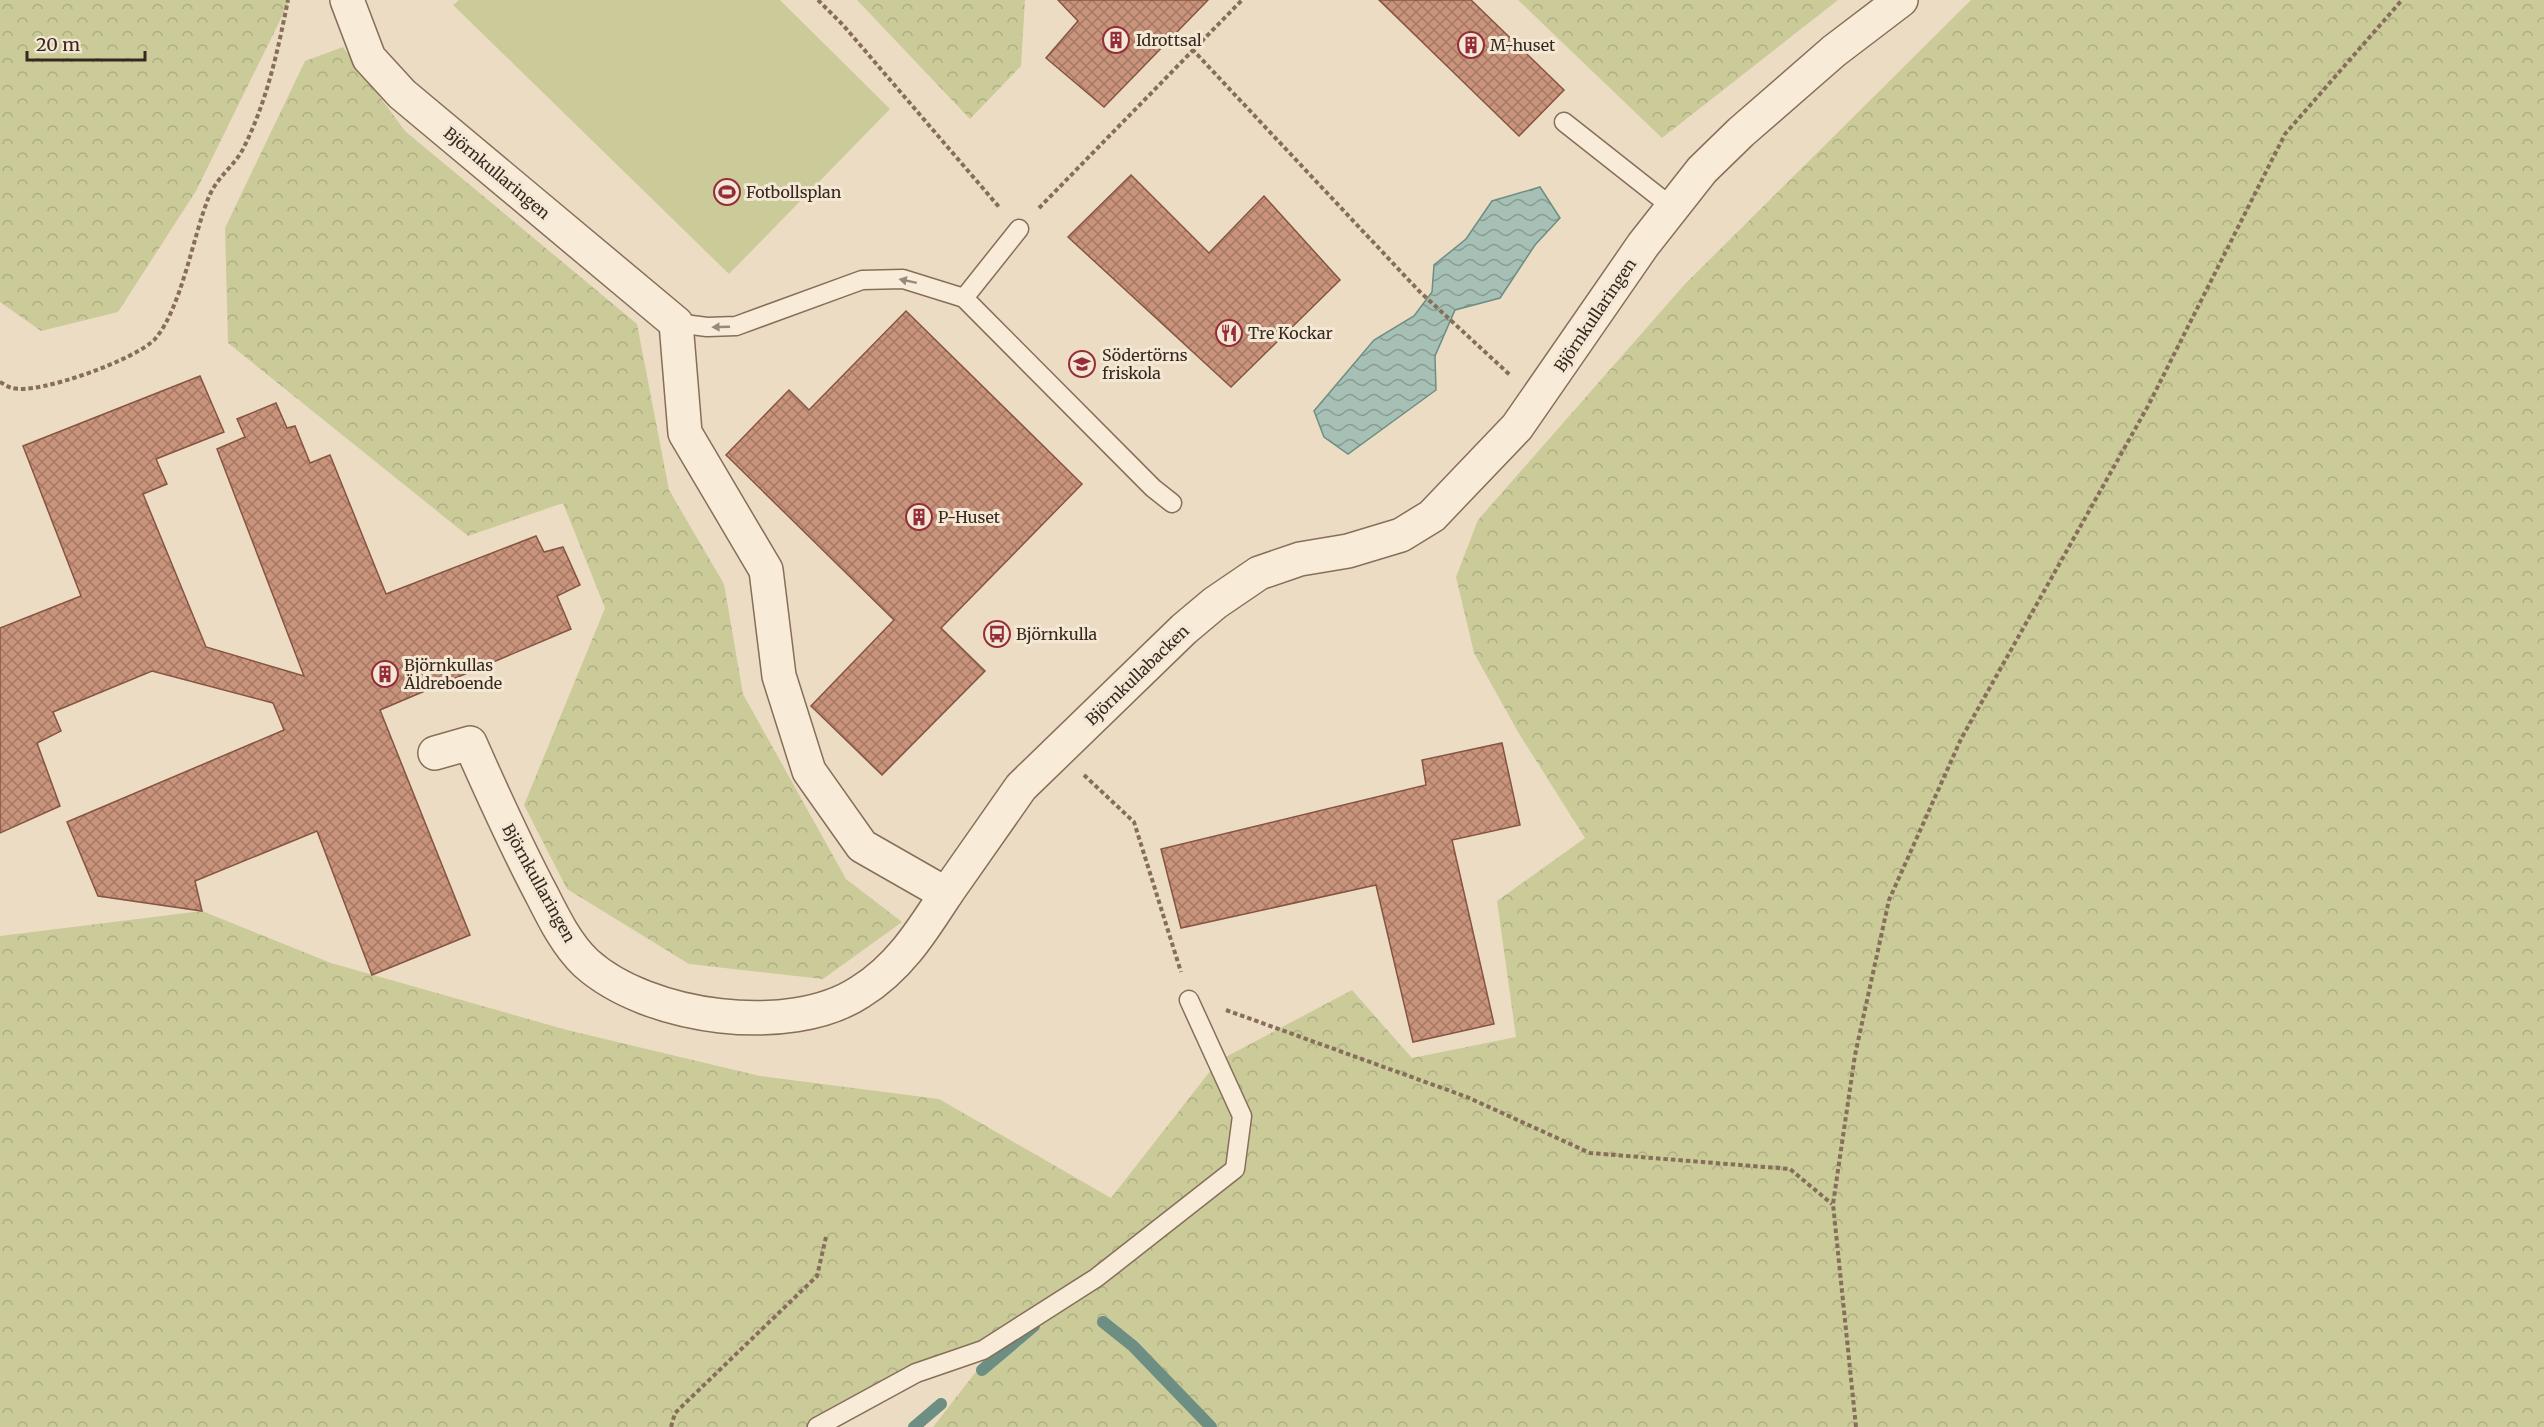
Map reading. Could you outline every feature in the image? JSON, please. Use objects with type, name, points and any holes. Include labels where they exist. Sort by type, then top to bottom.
[{"type":"street","name":"Björnkullaringen","points":[[346,0],[369,58],[402,94],[676,323]]},
{"type":"street","name":"Björnkullaringen","points":[[1259,573],[1300,559],[1348,551],[1401,536],[1432,516],[1517,427],[1643,245],[1702,170],[1741,132],[1834,51],[1901,0]]},
{"type":"street","points":[[676,323],[685,433],[766,570],[779,676],[809,771],[862,846],[946,894]]},
{"type":"street","name":"Björnkullabacken","points":[[1021,787],[1184,629],[1215,603],[1259,573]]},
{"type":"street","name":"Björnkullaringen","points":[[435,753],[470,743],[513,841],[561,932],[585,963],[616,986],[650,999],[709,1014],[774,1017],[818,1013],[860,993],[893,967],[918,937],[1021,787]]},
{"type":"lane","points":[[1564,122],[1673,207]]},
{"type":"lane","points":[[964,298],[1019,229]]},
{"type":"lane","points":[[676,323],[707,327],[736,326],[862,280],[903,279],[964,298],[1144,480],[1172,503]]},
{"type":"lane","points":[[817,1427],[916,1373],[983,1350],[1096,1278],[1235,1169],[1242,1116],[1189,1000]]},
{"type":"path","points":[[0,382],[12,388],[29,389],[64,381],[145,348],[156,338],[181,284],[210,193],[222,173],[243,150],[265,94],[288,0]]},
{"type":"path","points":[[818,0],[843,25],[1019,229],[1242,0]]},
{"type":"path","points":[[1856,1427],[1833,1204],[1856,1055],[1889,900],[1961,739],[2148,406],[2285,134],[2402,0]]},
{"type":"path","points":[[1192,49],[1419,291],[1516,380]]},
{"type":"path","points":[[1058,751],[1134,822],[1189,1000],[1223,1009],[1467,1097],[1590,1153],[1790,1169],[1833,1204]]},
{"type":"path","points":[[671,1427],[675,1413],[817,1276],[826,1237]]},
{"type":"green space","points":[[0,0],[290,0],[196,191],[118,312],[41,331],[0,302]]},
{"type":"green space","name":"Fotbollsplan","points":[[459,0],[780,0],[890,109],[729,274],[453,5]]},
{"type":"green space","points":[[857,0],[1025,0],[1021,66],[970,119]]},
{"type":"green space","points":[[1518,0],[1838,0],[1662,138]]},
{"type":"green space","points":[[1971,0],[2544,0],[2544,1427],[933,1427],[1010,1328],[839,1427],[0,1427],[0,936],[202,911],[331,963],[567,1030],[760,1076],[939,1099],[1111,1198],[1218,1061],[1352,990],[1412,1058],[1516,1037],[1497,901],[1585,838],[1518,732],[1474,653],[1456,577],[1478,520],[1685,284]]},
{"type":"green space","points":[[343,47],[405,131],[637,324],[669,490],[724,584],[743,694],[846,879],[902,922],[823,979],[689,964],[567,889],[524,805],[605,608],[563,503],[468,536],[228,343],[225,228],[305,61]]},
{"type":"water","points":[[1540,187],[1560,218],[1535,245],[1500,298],[1455,310],[1435,356],[1436,390],[1348,454],[1324,437],[1314,411],[1374,340],[1414,316],[1432,292],[1434,265],[1466,239],[1492,201]]},
{"type":"building","name":"Idrottsal","points":[[1058,0],[1208,0],[1104,107],[1046,58],[1078,21]]},
{"type":"building","name":"M-huset","points":[[1379,0],[1471,0],[1564,90],[1519,136]]},
{"type":"building","name":"Tre Kockar","points":[[1131,175],[1209,253],[1264,196],[1340,280],[1231,387],[1068,237]]},
{"type":"building","name":"P-Huset","points":[[906,311],[1082,484],[941,628],[985,671],[882,775],[811,706],[894,620],[726,455],[789,390],[809,410]]},
{"type":"building","name":"Björnkullas Äldreboende","points":[[200,376],[224,432],[156,459],[167,484],[143,494],[206,647],[304,676],[217,449],[245,437],[237,419],[276,403],[287,428],[295,426],[310,463],[330,455],[386,594],[536,536],[544,552],[563,547],[580,585],[557,596],[571,629],[380,710],[470,935],[372,975],[317,831],[195,881],[202,911],[98,896],[67,822],[284,730],[273,703],[152,671],[53,712],[61,731],[37,743],[60,806],[0,833],[0,628],[81,596],[23,446]]},
{"type":"building","points":[[1502,743],[1520,825],[1452,840],[1494,1024],[1413,1042],[1376,885],[1181,928],[1161,849],[1426,785],[1422,760]]},
{"type":"waterway","points":[[1103,1322],[1133,1346],[1211,1427]]},
{"type":"waterway","points":[[982,1370],[1034,1326]]},
{"type":"waterway","points":[[914,1427],[941,1404]]},
{"type":"place","name":"Idrottsal","points":[[1116,40]]},
{"type":"place","name":"M-huset","points":[[1471,45]]},
{"type":"place","name":"Fotbollsplan","points":[[727,192]]},
{"type":"place","name":"Tre Kockar","points":[[1229,333]]},
{"type":"place","name":"Södertörns friskola","points":[[1082,364]]},
{"type":"place","name":"P-Huset","points":[[919,517]]},
{"type":"place","name":"Björnkulla","points":[[997,634]]},
{"type":"place","name":"Björnkullas Äldreboende","points":[[385,674]]}]
